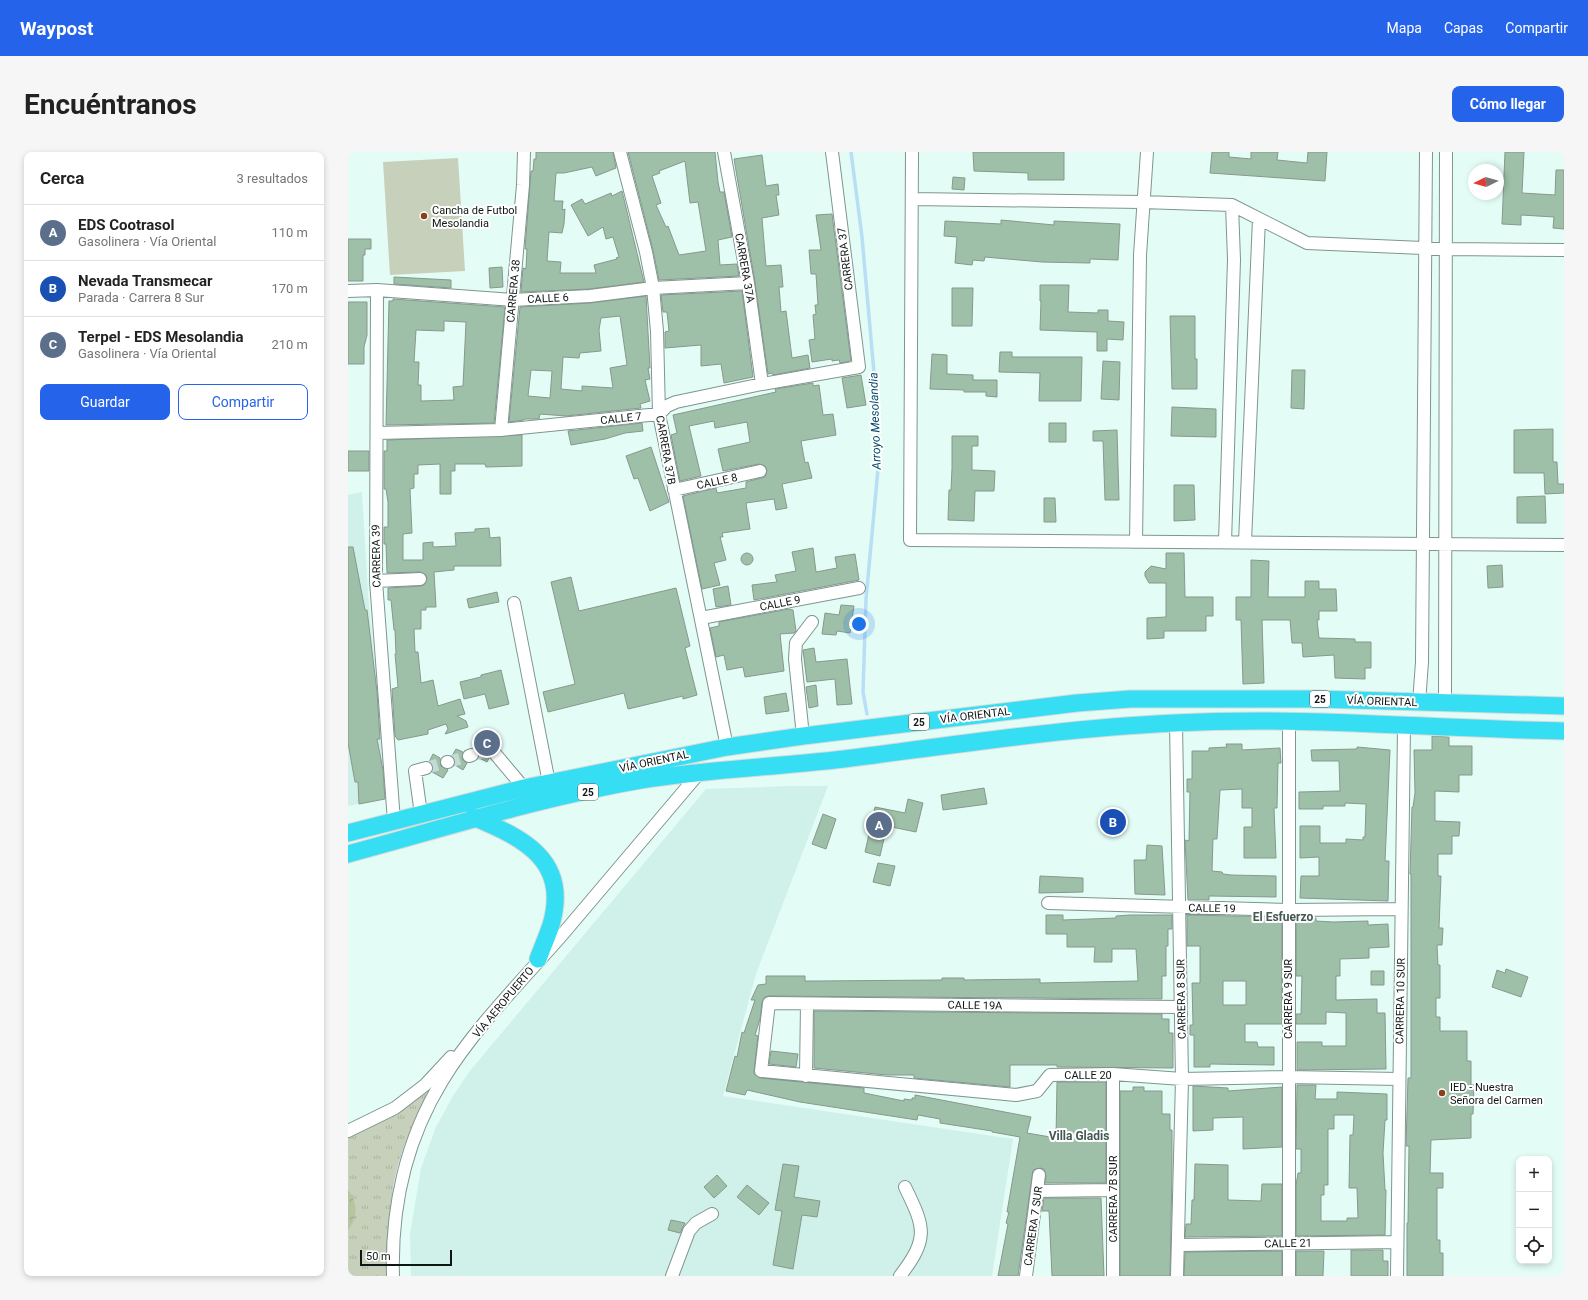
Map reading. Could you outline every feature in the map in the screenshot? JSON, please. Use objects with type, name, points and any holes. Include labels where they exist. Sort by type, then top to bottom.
[{"type":"highway","name":"VÍA ORIENTAL","points":[[348,833],[524,788],[727,747],[804,736],[1076,703],[1130,700],[1309,699],[1564,706]]},
{"type":"highway","name":"VÍA ORIENTAL","points":[[348,854],[524,806],[640,781],[700,772],[843,759],[1017,737],[1176,723],[1289,721],[1564,731]]},
{"type":"highway","points":[[449,807],[504,830],[528,844],[538,854],[552,877],[555,892],[554,908],[551,924],[538,960]]},
{"type":"street","name":"CARRERA 38","points":[[500,430],[523,185],[524,152]]},
{"type":"street","name":"CARRERA 37B","points":[[620,152],[646,252],[652,288],[658,354],[659,414],[727,747]]},
{"type":"street","name":"CARRERA 37A","points":[[724,152],[748,283],[762,384]]},
{"type":"street","name":"CARRERA 37","points":[[762,384],[859,367],[832,152]]},
{"type":"street","points":[[912,152],[910,540],[1564,544]]},
{"type":"street","points":[[1136,542],[1142,202],[1147,152]]},
{"type":"street","points":[[1420,703],[1422,662],[1426,152]]},
{"type":"street","points":[[1445,703],[1446,152]]},
{"type":"street","points":[[912,199],[1142,202],[1232,205],[1307,243],[1446,249],[1564,250]]},
{"type":"street","points":[[1225,542],[1234,260],[1232,205]]},
{"type":"street","points":[[1245,542],[1259,219]]},
{"type":"street","name":"CALLE 6","points":[[348,291],[376,290],[512,300],[590,296],[652,288],[748,283]]},
{"type":"street","name":"CARRERA 39","points":[[376,290],[376,581],[394,821]]},
{"type":"street","points":[[659,414],[667,406],[676,402],[762,384]]},
{"type":"street","name":"CALLE 7","points":[[377,432],[500,430],[659,414]]},
{"type":"street","name":"CALLE 8","points":[[674,490],[760,471]]},
{"type":"street","points":[[376,581],[420,580]]},
{"type":"street","name":"CALLE 9","points":[[701,618],[859,588]]},
{"type":"street","points":[[514,603],[549,783]]},
{"type":"street","points":[[804,736],[795,660],[796,642],[812,622]]},
{"type":"street","name":"CARRERA 9 SUR","points":[[1289,721],[1289,1276]]},
{"type":"street","name":"CARRERA 8 SUR","points":[[1176,723],[1182,1079],[1179,1245],[1177,1276]]},
{"type":"street","name":"CARRERA 10 SUR","points":[[1397,1276],[1404,725]]},
{"type":"street","points":[[492,750],[524,788]]},
{"type":"street","points":[[421,814],[415,771],[426,768]]},
{"type":"street","name":"VÍA AEROPUERTO","points":[[393,1276],[397,1202],[410,1148],[442,1081],[479,1030],[700,772]]},
{"type":"street","name":"CALLE 19","points":[[1048,903],[1289,910],[1401,909]]},
{"type":"street","name":"CALLE 19A","points":[[761,1072],[769,1003],[1181,1007]]},
{"type":"street","points":[[806,1076],[807,1004]]},
{"type":"street","points":[[348,1131],[395,1108],[425,1085],[479,1030]]},
{"type":"street","name":"CALLE 20","points":[[761,1072],[1016,1095],[1036,1091],[1050,1075],[1113,1074],[1182,1079],[1288,1077],[1399,1078]]},
{"type":"street","name":"CARRERA 7B SUR","points":[[1112,1276],[1113,1074]]},
{"type":"street","name":"CARRERA 7 SUR","points":[[1026,1276],[1039,1176]]},
{"type":"street","points":[[900,1276],[911,1261],[919,1246],[922,1229],[905,1187]]},
{"type":"street","points":[[1037,1191],[1113,1190]]},
{"type":"street","points":[[672,1276],[689,1231],[696,1223],[712,1214]]},
{"type":"street","name":"CALLE 21","points":[[1179,1245],[1397,1242]]},
{"type":"shaded area","points":[[362,492],[368,594],[389,798],[348,806],[348,495]]},
{"type":"shaded area","points":[[828,786],[756,974],[723,1096],[1013,1139],[992,1276],[411,1276],[410,1234],[421,1168],[436,1127],[453,1096],[469,1072],[706,789]]},
{"type":"green space","name":"Cancha de Futbol Mesolandia","points":[[458,158],[465,271],[390,275],[383,162]]},
{"type":"green space","points":[[425,1088],[428,1091],[406,1141],[393,1186],[389,1224],[388,1276],[348,1276],[348,1134]]},
{"type":"green space","points":[[348,1190],[354,1200],[356,1210],[354,1220],[348,1230]]},
{"type":"building","points":[[536,152],[613,152],[616,168],[596,176],[592,167],[564,173],[556,173],[554,201],[563,201],[562,210],[565,209],[564,224],[562,233],[549,232],[547,261],[561,262],[560,273],[596,273],[594,265],[617,259],[616,258],[619,257],[613,237],[606,239],[603,227],[588,236],[571,205],[582,199],[585,204],[611,193],[612,196],[622,191],[644,282],[589,289],[521,292],[523,268],[526,269],[527,249],[525,249],[531,171],[533,171]]},
{"type":"building","points":[[628,152],[715,152],[720,192],[724,192],[732,237],[718,240],[720,265],[737,264],[739,276],[659,280],[653,250]],"holes":[[[685,161],[690,203],[698,202],[706,251],[679,255],[668,226],[666,227],[656,205],[661,203],[652,176],[660,173],[659,171]]]},
{"type":"building","points":[[973,152],[1064,152],[1064,180],[1028,180],[1028,173],[974,171]]},
{"type":"building","points":[[1212,152],[1229,152],[1229,157],[1251,159],[1251,152],[1278,152],[1277,160],[1307,163],[1308,152],[1327,152],[1325,181],[1210,173]]},
{"type":"building","points":[[1505,152],[1524,152],[1522,193],[1555,195],[1556,170],[1564,170],[1564,229],[1553,228],[1554,217],[1521,215],[1521,225],[1502,224]]},
{"type":"building","points":[[762,155],[766,186],[778,184],[779,195],[776,195],[779,215],[762,218],[766,266],[781,265],[783,287],[779,287],[781,312],[786,311],[792,358],[808,355],[810,368],[773,375],[772,373],[768,374],[755,282],[734,159]]},
{"type":"building","points":[[953,177],[965,178],[964,190],[952,189]]},
{"type":"building","points":[[832,214],[851,361],[840,363],[839,360],[832,361],[832,359],[812,362],[809,340],[815,339],[813,315],[816,314],[815,305],[818,305],[816,274],[811,274],[809,250],[821,250],[816,215]]},
{"type":"building","points":[[1001,220],[1054,225],[1054,221],[1120,224],[1118,260],[1090,259],[1090,263],[1042,262],[985,257],[984,261],[973,260],[972,265],[955,263],[957,237],[944,236],[945,221],[1001,224]]},
{"type":"building","points":[[348,239],[371,239],[371,249],[365,249],[365,255],[363,255],[363,281],[348,281]]},
{"type":"building","points":[[502,267],[503,287],[490,288],[489,268]]},
{"type":"building","points":[[394,277],[451,280],[451,288],[394,284]]},
{"type":"building","points":[[1040,285],[1069,285],[1068,312],[1098,313],[1098,310],[1108,310],[1108,321],[1124,322],[1123,340],[1107,339],[1107,351],[1097,351],[1097,332],[1040,330]]},
{"type":"building","points":[[952,288],[973,288],[972,326],[952,326]]},
{"type":"building","points":[[742,291],[753,377],[724,383],[721,364],[701,366],[701,345],[665,348],[665,332],[669,331],[667,312],[663,312],[661,295]]},
{"type":"building","points":[[646,296],[650,368],[648,368],[650,379],[645,380],[650,401],[640,404],[641,408],[566,416],[540,414],[539,419],[525,419],[509,422],[520,307],[590,303]],"holes":[[[620,316],[627,365],[610,368],[613,388],[582,386],[582,391],[561,389],[563,357],[579,358],[580,353],[601,351],[599,330],[601,318]],[[531,370],[552,371],[550,398],[528,396]]]},
{"type":"building","points":[[393,299],[505,307],[494,423],[386,425],[389,301],[393,301]],"holes":[[[444,321],[466,322],[463,386],[453,387],[454,400],[421,401],[421,385],[418,385],[419,362],[414,362],[416,330],[444,331]]]},
{"type":"building","points":[[348,302],[367,302],[367,335],[364,347],[364,364],[348,364]]},
{"type":"building","points":[[1170,316],[1195,316],[1197,389],[1172,389]]},
{"type":"building","points":[[1000,352],[1012,352],[1012,357],[1082,357],[1081,401],[1039,401],[1040,373],[999,372]]},
{"type":"building","points":[[932,354],[947,355],[947,374],[973,375],[973,380],[997,380],[997,397],[986,396],[986,392],[930,389]]},
{"type":"building","points":[[1103,361],[1120,362],[1119,400],[1101,399]]},
{"type":"building","points":[[1292,370],[1305,370],[1304,409],[1291,408]]},
{"type":"building","points":[[861,375],[866,405],[847,408],[842,378]]},
{"type":"building","points":[[813,383],[813,386],[819,385],[823,415],[833,414],[836,435],[801,441],[805,463],[808,462],[812,478],[782,484],[787,508],[776,510],[774,499],[746,503],[750,529],[722,533],[723,537],[720,537],[726,560],[714,563],[720,585],[702,589],[683,496],[716,488],[717,493],[746,488],[746,482],[765,477],[767,470],[765,466],[759,464],[723,471],[718,449],[750,442],[747,422],[715,428],[714,421],[689,426],[701,476],[680,481],[671,435],[677,433],[673,415],[776,392],[775,389]]},
{"type":"building","points":[[1172,407],[1216,409],[1216,437],[1171,436]]},
{"type":"building","points":[[642,423],[643,431],[625,433],[605,439],[571,445],[568,431]]},
{"type":"building","points":[[1049,423],[1066,423],[1066,442],[1049,442]]},
{"type":"building","points":[[1553,429],[1553,462],[1557,462],[1558,484],[1564,484],[1564,493],[1545,494],[1544,473],[1514,473],[1514,430]]},
{"type":"building","points":[[1117,430],[1119,500],[1105,500],[1103,441],[1093,441],[1093,431]]},
{"type":"building","points":[[522,435],[522,466],[486,467],[485,464],[455,464],[455,471],[451,471],[451,494],[440,494],[440,464],[418,465],[418,474],[414,474],[414,488],[410,489],[412,533],[403,534],[403,560],[423,560],[423,543],[433,542],[433,547],[456,546],[455,533],[475,532],[475,529],[489,528],[490,538],[500,537],[501,566],[454,566],[454,570],[434,572],[436,607],[426,607],[426,610],[421,610],[421,629],[414,629],[415,652],[418,652],[421,683],[433,680],[438,706],[460,699],[465,714],[457,716],[466,721],[468,727],[445,734],[448,729],[446,724],[428,730],[428,734],[398,740],[395,736],[392,689],[398,687],[395,654],[395,630],[391,600],[388,600],[388,588],[421,586],[424,585],[427,579],[426,575],[420,572],[387,573],[384,527],[388,527],[388,502],[386,489],[384,489],[384,451],[387,451],[387,440]]},
{"type":"building","points":[[952,436],[978,436],[978,446],[972,446],[972,470],[995,471],[994,491],[975,491],[974,521],[948,520],[949,490],[951,490]]},
{"type":"building","points":[[651,447],[669,502],[650,511],[638,478],[634,479],[626,456]]},
{"type":"building","points":[[348,451],[369,451],[369,471],[348,471]]},
{"type":"building","points":[[1174,485],[1194,485],[1195,520],[1174,521]]},
{"type":"building","points":[[1545,496],[1546,523],[1517,523],[1517,497]]},
{"type":"building","points":[[1044,498],[1055,498],[1056,522],[1044,522]]},
{"type":"building","points":[[348,547],[353,547],[365,610],[367,610],[377,692],[380,739],[377,739],[383,770],[385,799],[359,804],[358,782],[355,782],[348,743]]},
{"type":"building","points":[[813,548],[816,572],[837,568],[835,557],[855,554],[859,580],[754,600],[752,585],[777,582],[775,575],[796,571],[792,552]]},
{"type":"building","points":[[747,553],[751,555],[753,559],[751,563],[747,565],[743,563],[741,559],[743,555]]},
{"type":"building","points":[[1166,553],[1184,553],[1185,597],[1213,597],[1213,616],[1206,616],[1206,631],[1164,631],[1164,638],[1147,639],[1147,618],[1166,617],[1166,583],[1149,583],[1145,576],[1145,572],[1151,566],[1166,569]]},
{"type":"building","points":[[1251,560],[1269,561],[1268,597],[1305,597],[1305,581],[1319,581],[1319,589],[1336,589],[1337,611],[1319,611],[1319,620],[1317,620],[1319,638],[1355,639],[1355,642],[1371,642],[1371,668],[1365,668],[1365,679],[1335,678],[1334,655],[1303,657],[1302,643],[1292,643],[1290,620],[1262,620],[1264,683],[1243,684],[1241,620],[1236,620],[1236,597],[1251,597]]},
{"type":"building","points":[[1502,565],[1503,587],[1488,588],[1487,566]]},
{"type":"building","points":[[571,577],[579,611],[676,588],[690,646],[685,648],[697,695],[683,699],[683,696],[628,709],[624,693],[548,712],[543,692],[575,684],[551,582]]},
{"type":"building","points":[[728,586],[731,605],[716,607],[713,589]]},
{"type":"building","points":[[497,592],[499,602],[469,608],[467,599]]},
{"type":"building","points":[[841,605],[854,606],[850,633],[837,631],[836,635],[822,634],[825,613],[839,615]]},
{"type":"building","points":[[789,609],[793,610],[796,631],[794,633],[780,634],[784,671],[745,677],[743,667],[727,670],[724,655],[716,657],[710,628],[719,626],[719,622]]},
{"type":"building","points":[[814,648],[816,662],[847,659],[852,704],[837,705],[835,679],[807,682],[803,650]]},
{"type":"building","points":[[501,670],[509,704],[489,709],[485,694],[464,699],[460,682]]},
{"type":"building","points":[[816,685],[818,706],[809,708],[806,687]]},
{"type":"building","points":[[786,693],[789,711],[766,714],[764,697]]},
{"type":"building","points":[[484,729],[499,736],[495,744],[490,743],[485,747],[485,752],[489,758],[487,762],[479,758],[479,753],[475,749]]},
{"type":"building","points":[[1432,736],[1449,737],[1449,746],[1472,746],[1472,775],[1459,775],[1459,792],[1435,791],[1435,821],[1460,822],[1459,836],[1452,836],[1452,854],[1438,854],[1438,876],[1441,876],[1439,928],[1443,928],[1442,945],[1437,945],[1438,965],[1440,965],[1440,998],[1436,998],[1436,1017],[1440,1017],[1440,1031],[1467,1031],[1467,1061],[1471,1061],[1471,1085],[1474,1085],[1473,1114],[1471,1114],[1471,1138],[1431,1140],[1430,1173],[1443,1173],[1443,1188],[1437,1188],[1437,1240],[1440,1240],[1440,1253],[1443,1253],[1443,1276],[1407,1276],[1409,1146],[1406,1146],[1408,1078],[1411,1078],[1410,874],[1412,807],[1415,793],[1414,750],[1432,750]]},
{"type":"building","points":[[1226,744],[1242,744],[1242,750],[1280,748],[1281,763],[1278,763],[1277,808],[1274,808],[1276,858],[1244,858],[1244,827],[1252,827],[1252,808],[1242,808],[1242,789],[1220,790],[1217,839],[1213,839],[1212,871],[1231,875],[1276,876],[1276,897],[1209,896],[1209,900],[1188,900],[1185,840],[1189,841],[1190,792],[1187,792],[1187,779],[1192,779],[1192,751],[1209,751],[1209,748],[1227,747]]},
{"type":"building","points":[[1357,747],[1390,750],[1385,861],[1389,861],[1388,901],[1300,898],[1301,876],[1319,876],[1319,857],[1300,858],[1300,826],[1320,826],[1320,843],[1346,843],[1346,839],[1363,840],[1363,837],[1365,837],[1366,804],[1345,803],[1345,806],[1323,806],[1323,809],[1299,809],[1299,792],[1340,791],[1339,761],[1312,761],[1311,750],[1357,749]]},
{"type":"building","points":[[456,749],[463,752],[462,759],[467,763],[463,770],[455,765],[455,759],[452,756]]},
{"type":"building","points":[[433,754],[440,758],[441,766],[448,770],[443,778],[432,772],[433,766],[429,762]]},
{"type":"building","points":[[984,788],[987,804],[943,810],[941,795]]},
{"type":"building","points":[[908,799],[923,803],[916,832],[887,826],[880,856],[865,852],[875,807],[905,813]]},
{"type":"building","points":[[823,814],[836,819],[826,849],[812,844]]},
{"type":"building","points":[[1147,845],[1162,846],[1165,895],[1135,894],[1134,860],[1146,860]]},
{"type":"building","points":[[878,863],[895,866],[890,886],[873,882]]},
{"type":"building","points":[[1040,876],[1083,878],[1083,892],[1039,893]]},
{"type":"building","points":[[1046,915],[1063,915],[1063,920],[1116,918],[1116,916],[1130,915],[1172,915],[1172,929],[1168,929],[1168,946],[1166,946],[1166,976],[1162,976],[1162,999],[769,996],[765,997],[762,1002],[760,1019],[755,1035],[758,1036],[754,1074],[760,1078],[864,1088],[864,1093],[904,1101],[904,1099],[912,1100],[912,1098],[915,1098],[915,1095],[1031,1117],[1027,1133],[1056,1138],[1057,1082],[1106,1082],[1106,1183],[1045,1183],[1046,1176],[1044,1169],[1040,1168],[1033,1170],[1018,1276],[998,1276],[1008,1224],[1006,1223],[1009,1212],[1007,1212],[1020,1137],[940,1123],[940,1119],[918,1115],[917,1120],[800,1102],[747,1090],[745,1095],[726,1091],[735,1056],[737,1057],[742,1032],[744,1033],[755,1000],[751,1000],[758,985],[766,984],[766,976],[805,976],[805,981],[942,980],[942,978],[964,978],[964,980],[1040,979],[1040,983],[1138,981],[1136,949],[1112,949],[1112,962],[1094,962],[1095,947],[1067,947],[1067,934],[1046,934]]},
{"type":"building","points":[[1187,915],[1282,917],[1282,1024],[1245,1024],[1245,1042],[1257,1042],[1258,1047],[1274,1047],[1274,1065],[1210,1064],[1210,1067],[1194,1067],[1194,1035],[1190,1035],[1190,1025],[1193,1025],[1192,983],[1200,983],[1200,946],[1187,946]],"holes":[[[1223,981],[1246,981],[1246,1005],[1223,1005]]]},
{"type":"building","points":[[1296,918],[1316,918],[1316,921],[1333,922],[1368,921],[1368,925],[1388,924],[1389,947],[1369,948],[1369,958],[1340,959],[1340,976],[1336,976],[1336,1000],[1377,999],[1377,1013],[1385,1013],[1386,1069],[1297,1070],[1297,1042],[1322,1042],[1322,1046],[1346,1046],[1346,1013],[1326,1012],[1326,1024],[1296,1024],[1296,1014],[1301,1014],[1302,976],[1296,976]]},
{"type":"building","points":[[1506,969],[1528,977],[1521,997],[1492,987],[1497,970],[1505,973]]},
{"type":"building","points":[[1371,971],[1384,971],[1384,985],[1371,985]]},
{"type":"building","points":[[814,1011],[1162,1014],[1162,1019],[1169,1019],[1169,1033],[1173,1033],[1173,1068],[1010,1065],[1010,1087],[914,1078],[914,1075],[887,1075],[814,1068]]},
{"type":"building","points":[[771,1051],[798,1054],[796,1067],[769,1064]]},
{"type":"building","points":[[1297,1085],[1316,1085],[1315,1099],[1337,1099],[1337,1092],[1387,1094],[1387,1120],[1385,1120],[1383,1153],[1386,1190],[1385,1235],[1296,1236],[1296,1185],[1298,1173],[1301,1173],[1301,1149],[1296,1149]],"holes":[[[1334,1115],[1354,1115],[1353,1135],[1350,1135],[1349,1188],[1357,1188],[1358,1218],[1347,1218],[1347,1221],[1321,1221],[1321,1195],[1324,1195],[1324,1185],[1328,1185],[1328,1129],[1334,1129]]]},
{"type":"building","points":[[1193,1086],[1228,1088],[1228,1091],[1282,1087],[1282,1147],[1243,1149],[1243,1117],[1213,1118],[1213,1130],[1193,1131]]},
{"type":"building","points":[[1133,1087],[1144,1087],[1144,1091],[1162,1091],[1162,1114],[1170,1114],[1170,1130],[1172,1130],[1172,1170],[1170,1276],[1120,1276],[1120,1091],[1133,1091]]},
{"type":"building","points":[[783,1164],[799,1166],[794,1197],[820,1201],[817,1217],[802,1215],[793,1269],[773,1265],[782,1211],[775,1210]]},
{"type":"building","points":[[1195,1164],[1228,1165],[1228,1200],[1261,1201],[1262,1184],[1282,1184],[1282,1236],[1185,1237],[1186,1224],[1191,1224],[1192,1200],[1194,1200]]},
{"type":"building","points":[[717,1175],[727,1186],[714,1198],[704,1187]]},
{"type":"building","points":[[747,1185],[769,1203],[759,1215],[737,1197]]},
{"type":"building","points":[[1044,1198],[1101,1198],[1104,1276],[1052,1276],[1049,1211],[1042,1211]]},
{"type":"building","points":[[671,1220],[685,1223],[680,1233],[668,1230]]},
{"type":"building","points":[[1351,1250],[1383,1250],[1383,1261],[1388,1261],[1388,1276],[1351,1276]]},
{"type":"building","points":[[1282,1251],[1282,1276],[1184,1276],[1185,1252]]},
{"type":"building","points":[[1296,1251],[1324,1251],[1323,1276],[1296,1276]]},
{"type":"waterway","name":"Arroyo Mesolandia","points":[[851,152],[862,237],[878,418],[878,469],[866,599],[863,692],[867,714]]},
{"type":"tunnel","points":[[472,755],[492,750]]},
{"type":"tunnel","points":[[448,762],[469,756]]},
{"type":"tunnel","points":[[426,768],[447,762]]},
{"type":"place","name":"Cancha de Futbol Mesolandia","points":[[424,216]]},
{"type":"place","name":"Terpel - EDS Mesolandia","points":[[487,743]]},
{"type":"place","name":"Nevada Transmecar","points":[[1113,822]]},
{"type":"place","name":"EDS Cootrasol","points":[[879,825]]},
{"type":"place","name":"IED - Nuestra Señora del Carmen","points":[[1442,1093]]},
{"type":"district","name":"El Esfuerzo","points":[[1283,917]]},
{"type":"district","name":"Villa Gladis","points":[[1079,1136]]}]
